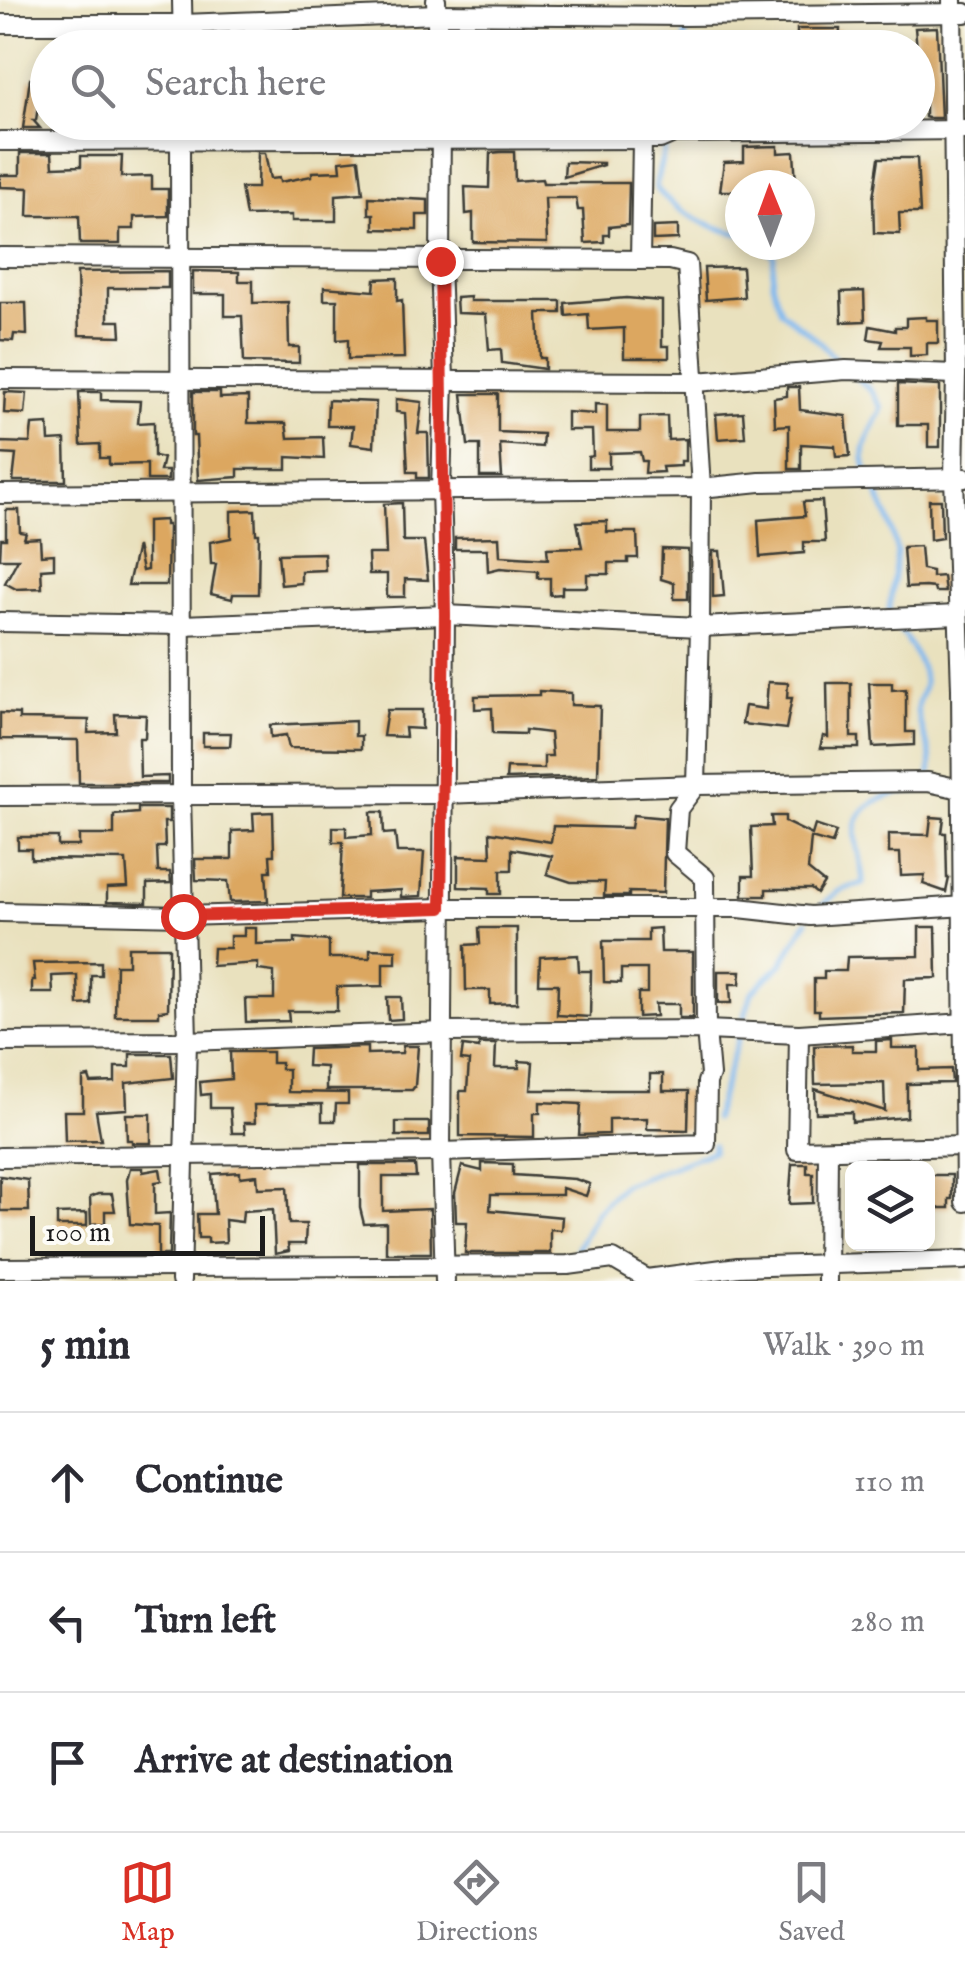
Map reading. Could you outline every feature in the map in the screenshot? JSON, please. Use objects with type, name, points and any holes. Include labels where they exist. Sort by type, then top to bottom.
[{"type":"street","points":[[182,0],[183,30]]},
{"type":"street","points":[[0,24],[183,24],[436,7],[686,16],[956,8],[956,374],[960,478],[957,615],[963,790],[965,1202]]},
{"type":"street","points":[[0,142],[36,140]]},
{"type":"street","points":[[180,140],[180,795],[188,1041],[181,1274]]},
{"type":"street","points":[[442,140],[441,490],[445,615],[441,908],[446,1272]]},
{"type":"street","points":[[640,260],[658,140]]},
{"type":"street","points":[[0,257],[680,260],[687,264],[701,488],[700,626],[696,784],[678,808],[674,853],[704,878],[710,1074],[706,1144],[442,1152],[0,1157]]},
{"type":"street","points":[[0,379],[696,382],[846,370],[956,374]]},
{"type":"street","points":[[0,494],[701,488],[760,482],[960,478]]},
{"type":"street","points":[[0,622],[182,625],[445,615],[700,626],[957,615]]},
{"type":"street","points":[[0,796],[444,794],[696,784],[928,782],[963,790]]},
{"type":"street","points":[[0,912],[183,916],[441,908],[739,908],[810,916],[964,906]]},
{"type":"street","points":[[0,1042],[188,1041],[444,1032],[706,1030],[799,1034],[965,1022]]},
{"type":"street","points":[[799,1034],[797,1150],[964,1146]]},
{"type":"street","points":[[827,1272],[828,1150]]},
{"type":"street","points":[[0,1268],[181,1274],[446,1272],[613,1258],[648,1279],[738,1267],[827,1272],[965,1260]]},
{"type":"building","points":[[937,27],[941,118],[935,118],[935,30],[915,28]]},
{"type":"building","points":[[30,79],[30,128],[23,128]]},
{"type":"building","points":[[778,146],[778,153],[794,152],[795,170],[725,170],[725,191],[720,191],[724,162],[744,161],[744,147]]},
{"type":"building","points":[[514,152],[515,181],[629,183],[628,225],[609,227],[604,242],[585,243],[583,210],[578,210],[576,198],[545,198],[547,243],[473,242],[473,213],[466,214],[465,187],[489,188],[490,153]]},
{"type":"building","points":[[20,153],[52,153],[53,167],[81,166],[81,156],[122,156],[121,177],[152,176],[152,189],[168,189],[168,216],[134,217],[134,229],[120,229],[120,244],[80,244],[79,216],[28,216],[29,188],[0,187],[0,175],[20,175]]},
{"type":"building","points":[[258,153],[265,153],[270,179],[279,178],[280,182],[312,176],[312,172],[341,171],[340,161],[359,159],[363,193],[336,195],[336,221],[292,221],[292,215],[246,216],[241,188],[257,188]]},
{"type":"building","points":[[879,158],[917,158],[920,213],[899,213],[900,234],[874,233],[873,198]]},
{"type":"building","points":[[565,162],[603,163],[603,165],[564,177]]},
{"type":"building","points":[[369,197],[428,200],[428,215],[417,215],[417,230],[374,229]]},
{"type":"building","points":[[678,226],[678,239],[653,240],[653,227]]},
{"type":"building","points":[[742,267],[744,297],[706,300],[704,268]]},
{"type":"building","points":[[168,271],[168,288],[108,288],[108,321],[120,321],[121,336],[79,335],[77,272]]},
{"type":"building","points":[[193,271],[239,272],[239,281],[253,281],[253,303],[288,302],[289,347],[299,347],[299,363],[244,362],[242,316],[225,316],[225,294],[193,294]]},
{"type":"building","points":[[397,278],[397,301],[402,300],[404,358],[348,359],[348,339],[337,340],[337,300],[324,300],[324,287],[374,291],[375,279]]},
{"type":"building","points":[[864,291],[865,321],[842,322],[841,292]]},
{"type":"building","points":[[470,297],[470,301],[561,301],[561,313],[538,313],[540,358],[545,358],[545,369],[502,363],[501,349],[489,350],[486,314],[457,313],[456,298]]},
{"type":"building","points":[[626,298],[662,301],[662,346],[669,346],[669,358],[624,358],[624,328],[589,330],[588,314],[566,316],[565,303]]},
{"type":"building","points":[[0,303],[26,303],[27,335],[14,334],[13,341],[0,340]]},
{"type":"building","points":[[906,318],[938,320],[938,343],[927,343],[927,355],[910,356],[910,347],[881,347],[883,341],[868,339],[870,326],[895,331],[895,327],[906,327]]},
{"type":"building","points":[[898,384],[940,386],[940,447],[928,447],[928,425],[898,425]]},
{"type":"building","points":[[787,387],[799,387],[800,410],[846,416],[850,456],[836,457],[835,446],[801,444],[801,469],[789,469],[789,425],[775,426],[774,398],[787,396]]},
{"type":"building","points":[[5,392],[27,393],[25,414],[4,413]]},
{"type":"building","points":[[79,392],[101,392],[101,400],[140,401],[138,423],[154,422],[154,456],[163,458],[160,471],[168,471],[168,480],[147,480],[147,464],[109,465],[109,458],[100,458],[100,444],[81,445]]},
{"type":"building","points":[[193,392],[220,392],[220,398],[248,397],[248,423],[286,423],[288,438],[323,437],[324,459],[287,457],[287,469],[238,469],[238,477],[198,480]]},
{"type":"building","points":[[462,394],[498,394],[498,432],[543,434],[542,447],[500,444],[502,477],[480,477],[480,445],[468,445]]},
{"type":"building","points":[[396,399],[422,402],[418,433],[428,433],[429,478],[417,478],[417,472],[408,472],[405,413],[396,412]]},
{"type":"building","points":[[328,400],[376,402],[374,447],[351,444],[353,426],[327,426]]},
{"type":"building","points":[[595,404],[607,405],[607,432],[640,432],[640,417],[667,416],[668,440],[685,439],[685,461],[681,461],[681,466],[662,467],[663,472],[645,473],[646,461],[642,461],[640,452],[609,453],[609,468],[588,468],[588,457],[593,456],[592,430],[567,430],[567,412],[595,414]]},
{"type":"building","points":[[743,412],[745,437],[718,439],[716,414]]},
{"type":"building","points":[[48,424],[49,441],[65,440],[66,481],[13,481],[16,455],[0,454],[0,442],[30,443],[32,425]]},
{"type":"building","points":[[929,500],[941,500],[942,538],[930,540]]},
{"type":"building","points":[[822,501],[825,542],[804,542],[804,553],[760,557],[758,520],[805,516],[803,502]]},
{"type":"building","points":[[402,503],[403,541],[424,541],[428,580],[405,579],[405,597],[387,597],[387,574],[369,574],[368,554],[386,554],[384,504]]},
{"type":"building","points":[[6,510],[19,510],[20,532],[26,533],[24,539],[40,538],[41,555],[54,554],[54,568],[41,569],[42,588],[16,589],[5,583],[18,559],[0,559],[1,539],[6,539]]},
{"type":"building","points":[[255,510],[259,534],[258,594],[233,594],[232,599],[211,594],[216,564],[211,564],[210,542],[231,538],[231,511]]},
{"type":"building","points":[[165,520],[167,585],[128,585],[137,546],[142,571],[147,570],[147,521]]},
{"type":"building","points":[[607,521],[607,532],[637,532],[638,558],[628,558],[628,563],[609,563],[609,574],[587,574],[587,587],[562,587],[562,594],[550,595],[550,578],[538,578],[538,571],[488,571],[487,549],[455,549],[455,538],[499,537],[500,556],[548,559],[547,548],[582,547],[577,522]]},
{"type":"building","points":[[920,546],[922,569],[932,571],[932,577],[943,576],[945,592],[906,588],[903,547]]},
{"type":"building","points":[[662,549],[688,550],[688,599],[674,599],[674,583],[661,579]]},
{"type":"building","points":[[713,551],[720,551],[724,596],[713,597]]},
{"type":"building","points":[[324,553],[325,570],[301,571],[301,583],[281,585],[278,554]]},
{"type":"building","points":[[768,682],[788,683],[787,698],[792,698],[786,729],[742,724],[745,706],[766,709]]},
{"type":"building","points":[[827,683],[851,683],[851,737],[859,737],[859,748],[820,748],[823,736],[828,737]]},
{"type":"building","points":[[869,683],[892,683],[892,690],[906,689],[906,732],[914,732],[914,745],[873,747]]},
{"type":"building","points":[[539,691],[571,693],[571,705],[600,706],[598,776],[506,779],[507,768],[544,769],[544,756],[552,756],[550,733],[493,733],[492,708],[475,709],[475,696],[539,695]]},
{"type":"building","points":[[387,710],[422,710],[422,729],[405,728],[406,737],[383,736]]},
{"type":"building","points":[[0,713],[19,714],[19,719],[89,720],[88,733],[116,732],[115,714],[146,715],[145,738],[139,738],[140,777],[168,776],[168,783],[79,783],[78,740],[0,739]]},
{"type":"building","points":[[355,721],[355,736],[361,736],[361,749],[289,748],[286,735],[271,737],[270,725]]},
{"type":"building","points":[[203,733],[231,733],[230,746],[203,746]]},
{"type":"building","points":[[138,808],[169,808],[169,822],[164,822],[165,847],[157,847],[158,872],[170,872],[171,883],[147,884],[147,903],[107,902],[107,888],[128,887],[126,860],[31,859],[31,849],[18,849],[18,837],[58,837],[58,846],[79,846],[79,835],[114,835],[114,815],[138,813]]},
{"type":"building","points":[[273,812],[274,855],[270,855],[271,871],[266,871],[268,901],[230,902],[228,881],[196,880],[195,859],[232,859],[232,831],[254,830],[253,813]]},
{"type":"building","points":[[371,812],[383,812],[384,834],[395,833],[397,852],[424,852],[421,896],[401,897],[401,890],[366,892],[366,898],[340,898],[343,842],[333,842],[333,827],[346,827],[346,837],[372,835]]},
{"type":"building","points":[[633,815],[665,818],[663,893],[604,896],[605,882],[571,882],[547,874],[552,856],[512,849],[512,870],[501,870],[501,894],[489,894],[489,888],[458,887],[458,856],[491,857],[490,832],[551,842],[553,826],[631,828]]},
{"type":"building","points":[[771,816],[785,816],[785,822],[812,835],[815,825],[836,832],[832,844],[811,838],[808,870],[824,883],[817,894],[811,889],[766,889],[766,896],[743,896],[743,876],[753,876],[751,827],[772,826]]},
{"type":"building","points":[[931,817],[944,818],[942,833],[946,833],[949,878],[946,892],[923,884],[925,875],[901,876],[900,853],[889,853],[889,834],[929,835]]},
{"type":"building","points":[[919,927],[936,927],[937,978],[905,979],[904,1013],[819,1016],[819,1010],[814,1010],[814,979],[824,979],[824,971],[846,971],[847,957],[919,956]]},
{"type":"building","points":[[244,928],[256,928],[256,944],[295,943],[295,938],[329,941],[329,958],[370,958],[370,949],[396,950],[396,963],[383,963],[383,986],[337,987],[337,1011],[288,1011],[289,1021],[246,1022],[245,999],[274,999],[274,972],[258,970],[258,963],[212,966],[213,948],[230,948],[230,936],[244,936]]},
{"type":"building","points":[[479,928],[517,928],[517,1003],[490,1004],[490,990],[466,990],[465,945],[480,944]]},
{"type":"building","points":[[660,928],[661,952],[693,952],[693,1018],[679,1018],[679,1004],[655,1004],[656,1016],[638,1017],[638,993],[647,993],[647,969],[621,969],[621,983],[604,982],[603,941],[648,941],[648,929]]},
{"type":"building","points":[[128,947],[169,947],[168,1010],[159,1011],[159,1016],[115,1016],[116,965],[128,965]]},
{"type":"building","points":[[578,955],[579,971],[591,971],[590,1017],[557,1015],[558,984],[539,984],[540,957]]},
{"type":"building","points":[[101,962],[101,975],[91,975],[91,1004],[78,1005],[77,975],[52,976],[53,993],[32,993],[33,963]]},
{"type":"building","points":[[718,971],[741,971],[740,984],[730,984],[731,1003],[718,1003]]},
{"type":"building","points":[[387,997],[401,997],[402,1019],[388,1020]]},
{"type":"building","points":[[892,1040],[892,1048],[919,1048],[919,1070],[951,1069],[952,1083],[907,1084],[907,1117],[852,1122],[852,1112],[816,1113],[815,1089],[885,1111],[884,1083],[815,1084],[814,1046],[852,1045],[852,1051],[876,1051],[876,1041]]},
{"type":"building","points":[[479,1044],[496,1044],[495,1068],[519,1068],[519,1061],[533,1062],[531,1090],[650,1090],[650,1074],[663,1074],[663,1091],[689,1091],[688,1130],[647,1129],[647,1118],[609,1119],[609,1134],[579,1135],[581,1104],[540,1102],[540,1113],[534,1113],[534,1137],[460,1136],[460,1091],[467,1091],[469,1061],[461,1060],[463,1046],[479,1048]]},
{"type":"building","points":[[403,1046],[418,1046],[412,1090],[326,1090],[326,1067],[307,1066],[308,1049],[367,1047],[367,1054],[402,1053]]},
{"type":"building","points":[[230,1052],[272,1052],[272,1063],[281,1063],[281,1069],[288,1069],[288,1092],[348,1093],[348,1104],[336,1104],[335,1121],[322,1121],[322,1104],[254,1105],[255,1123],[244,1123],[245,1133],[232,1133],[230,1108],[210,1108],[210,1094],[201,1095],[200,1082],[231,1079]]},
{"type":"building","points":[[130,1054],[171,1054],[173,1078],[126,1083],[127,1109],[96,1111],[101,1140],[65,1141],[64,1111],[83,1111],[83,1078],[89,1077],[91,1083],[115,1082],[115,1067],[130,1067]]},
{"type":"building","points":[[126,1114],[151,1114],[151,1143],[127,1140]]},
{"type":"building","points":[[396,1122],[429,1122],[429,1136],[396,1136]]},
{"type":"building","points":[[482,1163],[513,1164],[513,1175],[575,1179],[590,1184],[586,1196],[562,1188],[562,1195],[491,1195],[490,1210],[562,1217],[561,1230],[550,1229],[550,1253],[465,1253],[467,1222],[456,1222],[455,1193],[462,1166],[482,1171]]},
{"type":"building","points":[[792,1164],[807,1164],[807,1173],[813,1173],[813,1203],[789,1204]]},
{"type":"building","points":[[360,1165],[415,1165],[416,1177],[383,1177],[383,1211],[430,1209],[431,1253],[386,1253],[386,1223],[364,1224]]},
{"type":"building","points":[[130,1168],[143,1168],[143,1172],[160,1169],[162,1181],[155,1182],[155,1214],[170,1213],[169,1255],[158,1255],[158,1226],[130,1224]]},
{"type":"building","points":[[240,1172],[240,1177],[257,1175],[258,1188],[287,1187],[289,1224],[306,1224],[305,1244],[288,1244],[289,1251],[275,1254],[273,1209],[243,1211],[242,1222],[225,1220],[226,1242],[208,1243],[208,1238],[198,1238],[197,1214],[215,1214],[212,1174]]},
{"type":"building","points":[[935,1175],[952,1175],[949,1208],[935,1208]]},
{"type":"building","points":[[0,1176],[28,1180],[29,1211],[0,1211]]},
{"type":"building","points":[[112,1194],[115,1211],[105,1211],[105,1223],[91,1224],[90,1197]]},
{"type":"building","points":[[87,1213],[87,1226],[57,1226],[57,1214]]},
{"type":"waterway","points":[[686,21],[686,30]]},
{"type":"waterway","points":[[666,141],[656,188],[694,218],[725,230]]},
{"type":"waterway","points":[[774,260],[772,283],[781,311],[820,342],[842,367]]},
{"type":"waterway","points":[[855,377],[871,390],[882,408],[865,447],[868,473]]},
{"type":"waterway","points":[[872,483],[888,517],[897,552],[889,611]]},
{"type":"waterway","points":[[894,621],[914,652],[924,678],[917,709],[929,750],[929,779]]},
{"type":"waterway","points":[[818,909],[839,891],[863,883],[856,828],[864,811],[880,799],[919,791]]},
{"type":"waterway","points":[[714,1119],[752,992],[781,965],[807,921]]},
{"type":"waterway","points":[[571,1259],[597,1211],[623,1185],[713,1151],[713,1145]]},
{"type":"route","points":[[183,916],[441,908],[445,615],[440,261]]}]
